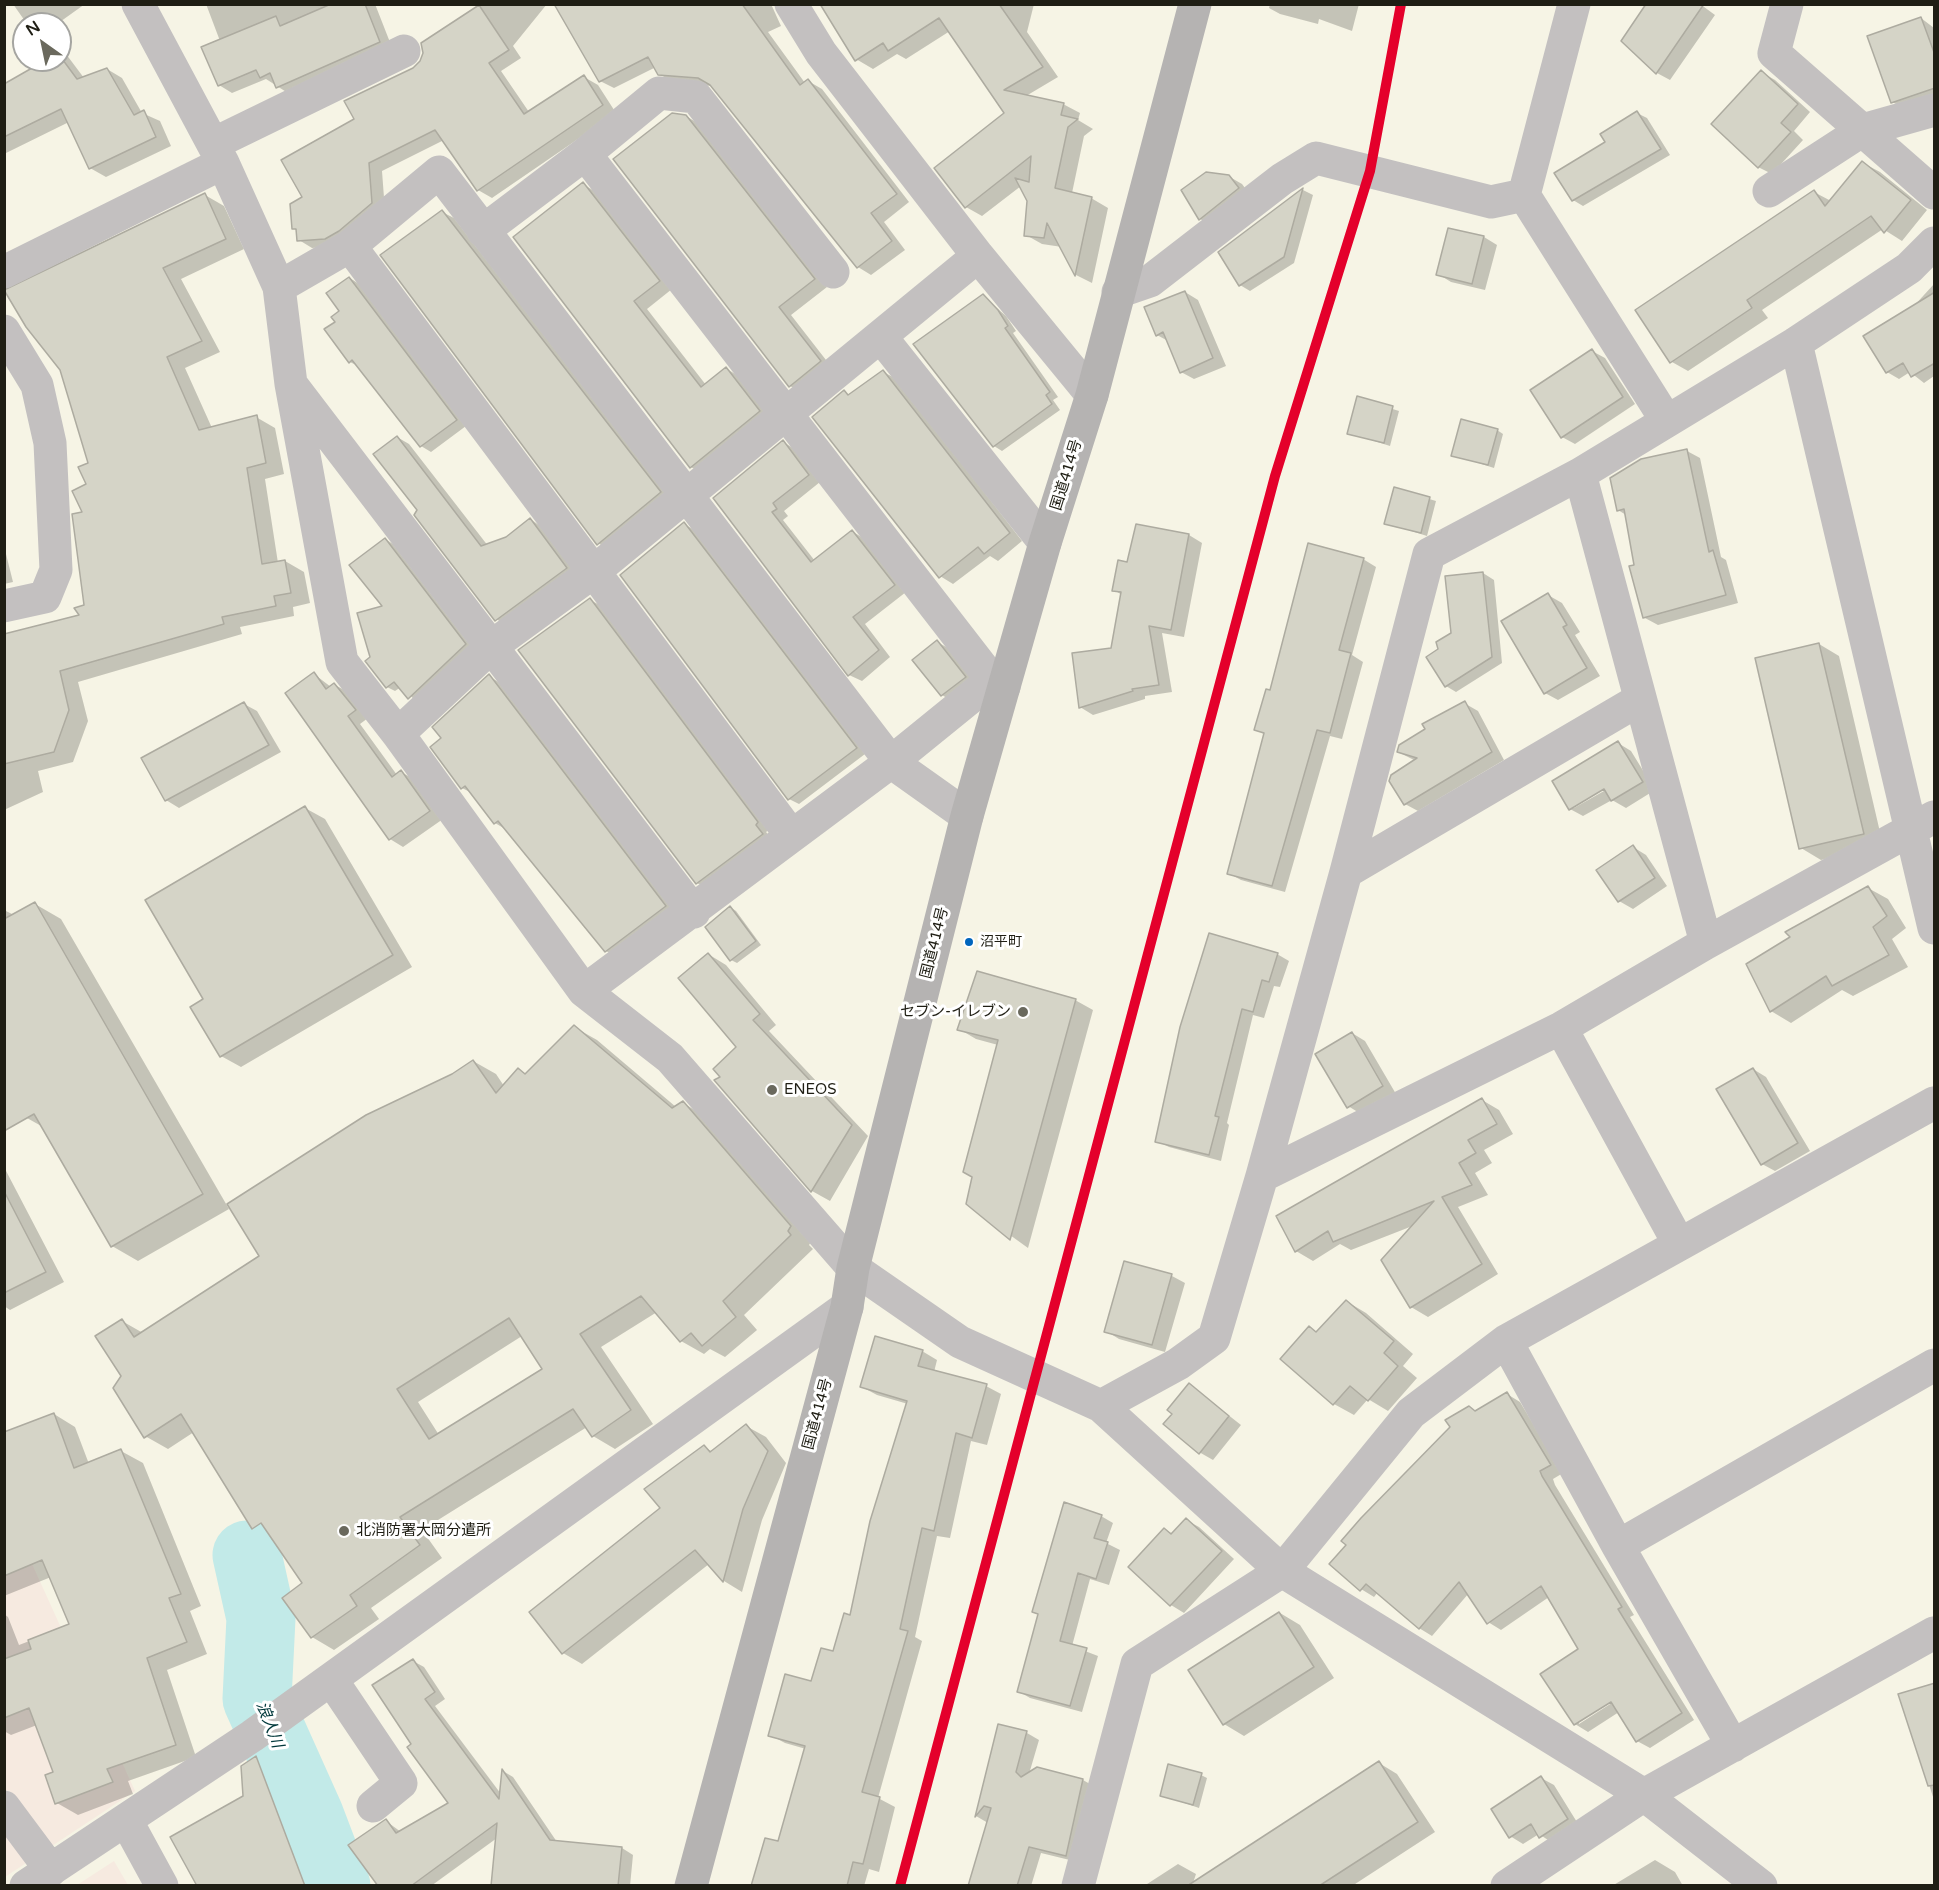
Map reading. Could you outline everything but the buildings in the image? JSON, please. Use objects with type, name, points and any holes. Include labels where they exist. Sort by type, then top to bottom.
[{"type":"highway","name":"国道414号","points":[[691,1886],[847,1307],[853,1268],[968,816],[998,683],[1092,395],[1195,4]]},
{"type":"street","points":[[138,4],[218,153],[279,287],[291,384],[342,662],[398,734],[584,992],[670,1058],[853,1268],[960,1342],[1101,1406],[1282,1571],[1644,1795],[1761,1886]]},
{"type":"street","points":[[791,4],[821,54],[978,256],[1092,395]]},
{"type":"street","points":[[1574,4],[1524,195],[1666,420]]},
{"type":"street","points":[[1787,4],[1774,53],[1935,193]]},
{"type":"street","points":[[4,272],[404,51]]},
{"type":"street","points":[[483,231],[585,154],[658,93],[696,97],[832,272]]},
{"type":"street","points":[[1769,191],[1863,130],[1935,110]]},
{"type":"street","points":[[584,992],[694,912],[791,835],[998,683],[585,154]]},
{"type":"street","points":[[1118,292],[1150,281],[1282,179],[1316,158],[1491,202],[1524,195]]},
{"type":"street","points":[[279,287],[350,246],[439,172],[684,495],[891,762],[968,816]]},
{"type":"street","points":[[1101,1406],[1178,1364],[1214,1338],[1262,1176],[1346,872],[1429,554],[1580,474],[1796,343],[1909,268],[1935,243]]},
{"type":"street","points":[[350,246],[592,573],[791,835]]},
{"type":"street","points":[[398,734],[492,646],[592,573],[785,412],[881,337],[978,256]]},
{"type":"street","points":[[4,331],[37,385],[45,420],[50,443],[56,570],[45,597],[4,606]]},
{"type":"street","points":[[881,337],[1045,543]]},
{"type":"street","points":[[1796,343],[1922,824],[1935,927]]},
{"type":"street","points":[[291,384],[694,912]]},
{"type":"street","points":[[1580,474],[1706,943]]},
{"type":"street","points":[[1346,872],[1639,700]]},
{"type":"street","points":[[1262,1176],[1561,1028],[1706,943],[1922,824]]},
{"type":"street","points":[[1561,1028],[1679,1244]]},
{"type":"street","points":[[1078,1886],[1137,1664],[1282,1571],[1411,1413],[1506,1341],[1935,1103]]},
{"type":"street","points":[[4,1808],[38,1878],[252,1736],[847,1307]]},
{"type":"street","points":[[1506,1341],[1618,1546],[1733,1746]]},
{"type":"street","points":[[1618,1546],[1935,1365]]},
{"type":"street","points":[[1507,1886],[1538,1877],[1644,1795],[1935,1633]]},
{"type":"street","points":[[331,1678],[401,1783],[373,1806]]},
{"type":"street","points":[[126,1820],[162,1886]]},
{"type":"shaded area","points":[[4,1502],[135,1791],[5,1877],[4,1877]]},
{"type":"shaded area","points":[[114,1861],[128,1885],[77,1885]]},
{"type":"waterway","name":"浪人川","points":[[247,1555],[261,1618],[257,1699],[309,1815],[336,1886]]},
{"type":"transit line","points":[[900,1886],[1275,476],[1370,171],[1401,4]]},
{"type":"place","name":"沼平町","points":[[969,942]]},
{"type":"place","name":"セブン-イレブン","points":[[1023,1012]]},
{"type":"place","name":"ENEOS","points":[[772,1090]]},
{"type":"place","name":"北消防署大岡分遣所","points":[[344,1531]]}]
